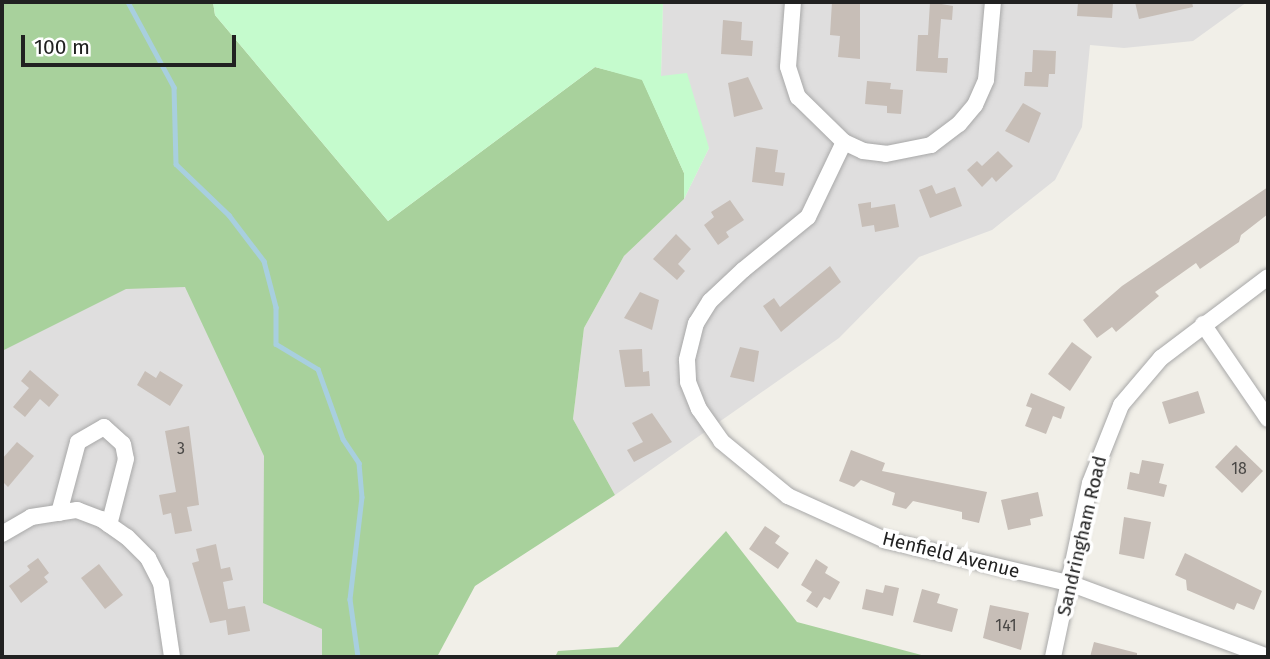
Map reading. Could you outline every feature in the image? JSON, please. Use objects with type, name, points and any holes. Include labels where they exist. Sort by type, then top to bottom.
[{"type":"street","points":[[793,2],[788,67],[798,97],[844,142],[863,151],[913,151],[931,145],[959,124],[975,105],[986,80],[993,2]]},
{"type":"street","name":"Henfield Avenue","points":[[844,142],[808,217],[710,301],[696,323],[687,360],[688,382],[699,409],[721,441],[752,470],[818,513],[918,550],[1072,584],[1268,657]]},
{"type":"street","name":"Sandringham Road","points":[[1053,657],[1072,584],[1090,483],[1106,434],[1142,378],[1203,324],[1268,277]]},
{"type":"street","points":[[1203,324],[1268,419]]},
{"type":"street","points":[[59,513],[78,442],[104,427],[123,444],[126,458],[109,525]]},
{"type":"street","points":[[2,534],[32,517],[77,510],[109,525],[148,558],[161,583],[172,657]]},
{"type":"shaded area","points":[[663,2],[1247,2],[1193,41],[1124,48],[1090,45],[1082,127],[1055,180],[992,230],[919,257],[839,338],[615,495],[573,419],[584,328],[624,256],[684,199],[709,148],[661,76]]},
{"type":"shaded area","points":[[178,209],[273,361],[332,657],[2,657],[2,298]]},
{"type":"green space","points":[[2,2],[213,2],[215,15],[388,221],[595,67],[642,79],[684,173],[684,199],[624,256],[584,328],[573,419],[615,495],[475,586],[437,657],[322,657],[322,629],[263,603],[264,456],[185,287],[126,289],[2,351]]},
{"type":"green space","points":[[213,2],[663,2],[661,76],[687,73],[709,148],[684,199],[684,173],[642,80],[595,67],[388,221],[215,15]]},
{"type":"green space","points":[[726,531],[797,622],[929,657],[555,657],[558,651],[618,647]]},
{"type":"building","points":[[832,2],[860,2],[860,59],[838,57],[840,36],[830,35]]},
{"type":"building","points":[[930,2],[953,6],[952,20],[941,19],[938,58],[948,58],[947,73],[916,71],[918,35],[928,35]]},
{"type":"building","points":[[1078,2],[1113,2],[1112,18],[1077,16]]},
{"type":"building","points":[[1135,2],[1192,2],[1193,7],[1139,19]]},
{"type":"building","points":[[723,20],[742,22],[741,40],[753,41],[752,56],[721,54]]},
{"type":"building","points":[[1033,50],[1056,51],[1055,74],[1049,74],[1048,87],[1024,86],[1025,72],[1032,72]]},
{"type":"building","points":[[748,77],[763,109],[734,117],[728,83]]},
{"type":"building","points":[[867,81],[891,83],[890,89],[903,90],[901,114],[887,113],[887,106],[865,104]]},
{"type":"building","points":[[1023,103],[1041,113],[1029,143],[1005,131]]},
{"type":"building","points":[[756,147],[778,150],[775,172],[785,173],[783,186],[752,182]]},
{"type":"building","points":[[998,151],[1013,166],[996,182],[992,177],[982,187],[967,170],[977,161],[982,166]]},
{"type":"building","points":[[932,185],[936,194],[955,187],[962,206],[930,218],[919,190]]},
{"type":"building","points":[[1268,187],[1268,214],[1241,235],[1239,242],[1200,269],[1196,263],[1155,292],[1159,296],[1116,332],[1112,327],[1097,338],[1083,320],[1122,286]]},
{"type":"building","points":[[730,200],[744,220],[726,232],[729,237],[718,245],[704,225],[714,217],[711,212]]},
{"type":"building","points":[[871,202],[871,208],[895,204],[899,227],[875,232],[874,225],[862,227],[858,204]]},
{"type":"building","points":[[676,234],[691,249],[678,264],[685,271],[677,280],[653,259]]},
{"type":"building","points":[[830,266],[841,282],[781,332],[763,306],[774,298],[780,307]]},
{"type":"building","points":[[640,292],[659,300],[652,330],[624,318]]},
{"type":"building","points":[[1072,342],[1092,357],[1070,391],[1048,374]]},
{"type":"building","points":[[740,347],[759,351],[754,382],[730,377]]},
{"type":"building","points":[[642,349],[643,372],[649,371],[650,386],[625,387],[619,350]]},
{"type":"building","points":[[30,370],[59,395],[49,407],[40,399],[25,417],[13,407],[29,388],[21,381]]},
{"type":"building","points":[[145,371],[156,378],[160,371],[183,385],[170,406],[137,385]]},
{"type":"building","points":[[1198,391],[1205,413],[1169,424],[1162,402]]},
{"type":"building","points":[[1031,393],[1065,407],[1061,419],[1053,416],[1046,434],[1025,426],[1032,408],[1026,406]]},
{"type":"building","points":[[652,413],[672,442],[634,462],[627,450],[643,442],[632,423]]},
{"type":"building","points":[[189,426],[199,505],[187,507],[192,531],[175,534],[171,513],[163,515],[159,495],[176,492],[165,431]]},
{"type":"building","points":[[17,442],[34,456],[8,487],[2,481],[2,459]]},
{"type":"building","points":[[1236,445],[1263,471],[1242,493],[1215,467]]},
{"type":"building","points":[[851,450],[885,463],[882,471],[987,492],[979,523],[962,519],[962,512],[913,501],[906,509],[892,505],[895,493],[861,480],[854,487],[839,481]]},
{"type":"building","points":[[1142,460],[1164,464],[1159,483],[1167,485],[1164,497],[1127,489],[1130,472],[1139,474]]},
{"type":"building","points":[[1038,492],[1043,516],[1030,519],[1031,525],[1008,530],[1001,500]]},
{"type":"building","points":[[1124,517],[1151,522],[1144,559],[1119,554]]},
{"type":"building","points":[[765,526],[780,536],[775,543],[789,553],[778,569],[749,549]]},
{"type":"building","points":[[216,544],[221,569],[230,567],[233,580],[223,582],[228,609],[245,606],[250,631],[228,635],[226,620],[210,623],[192,563],[199,561],[196,549]]},
{"type":"building","points":[[1185,553],[1262,591],[1254,610],[1237,603],[1234,610],[1187,590],[1186,580],[1175,575]]},
{"type":"building","points":[[38,558],[49,573],[44,577],[48,582],[21,603],[9,586],[30,570],[27,566]]},
{"type":"building","points":[[816,559],[828,567],[825,573],[840,582],[830,600],[824,597],[817,608],[806,601],[812,592],[801,585]]},
{"type":"building","points":[[99,564],[123,595],[105,609],[81,578]]},
{"type":"building","points":[[885,585],[899,588],[893,616],[862,609],[866,589],[883,593]]},
{"type":"building","points":[[922,589],[940,594],[937,603],[958,609],[952,632],[913,622]]},
{"type":"building","points":[[990,605],[1029,613],[1021,650],[983,638]]},
{"type":"building","points":[[1094,642],[1137,653],[1137,657],[1090,657]]},
{"type":"waterway","points":[[128,2],[174,87],[176,164],[229,215],[264,261],[276,307],[276,344],[318,369],[343,439],[359,463],[362,497],[350,599],[358,657]]}]
